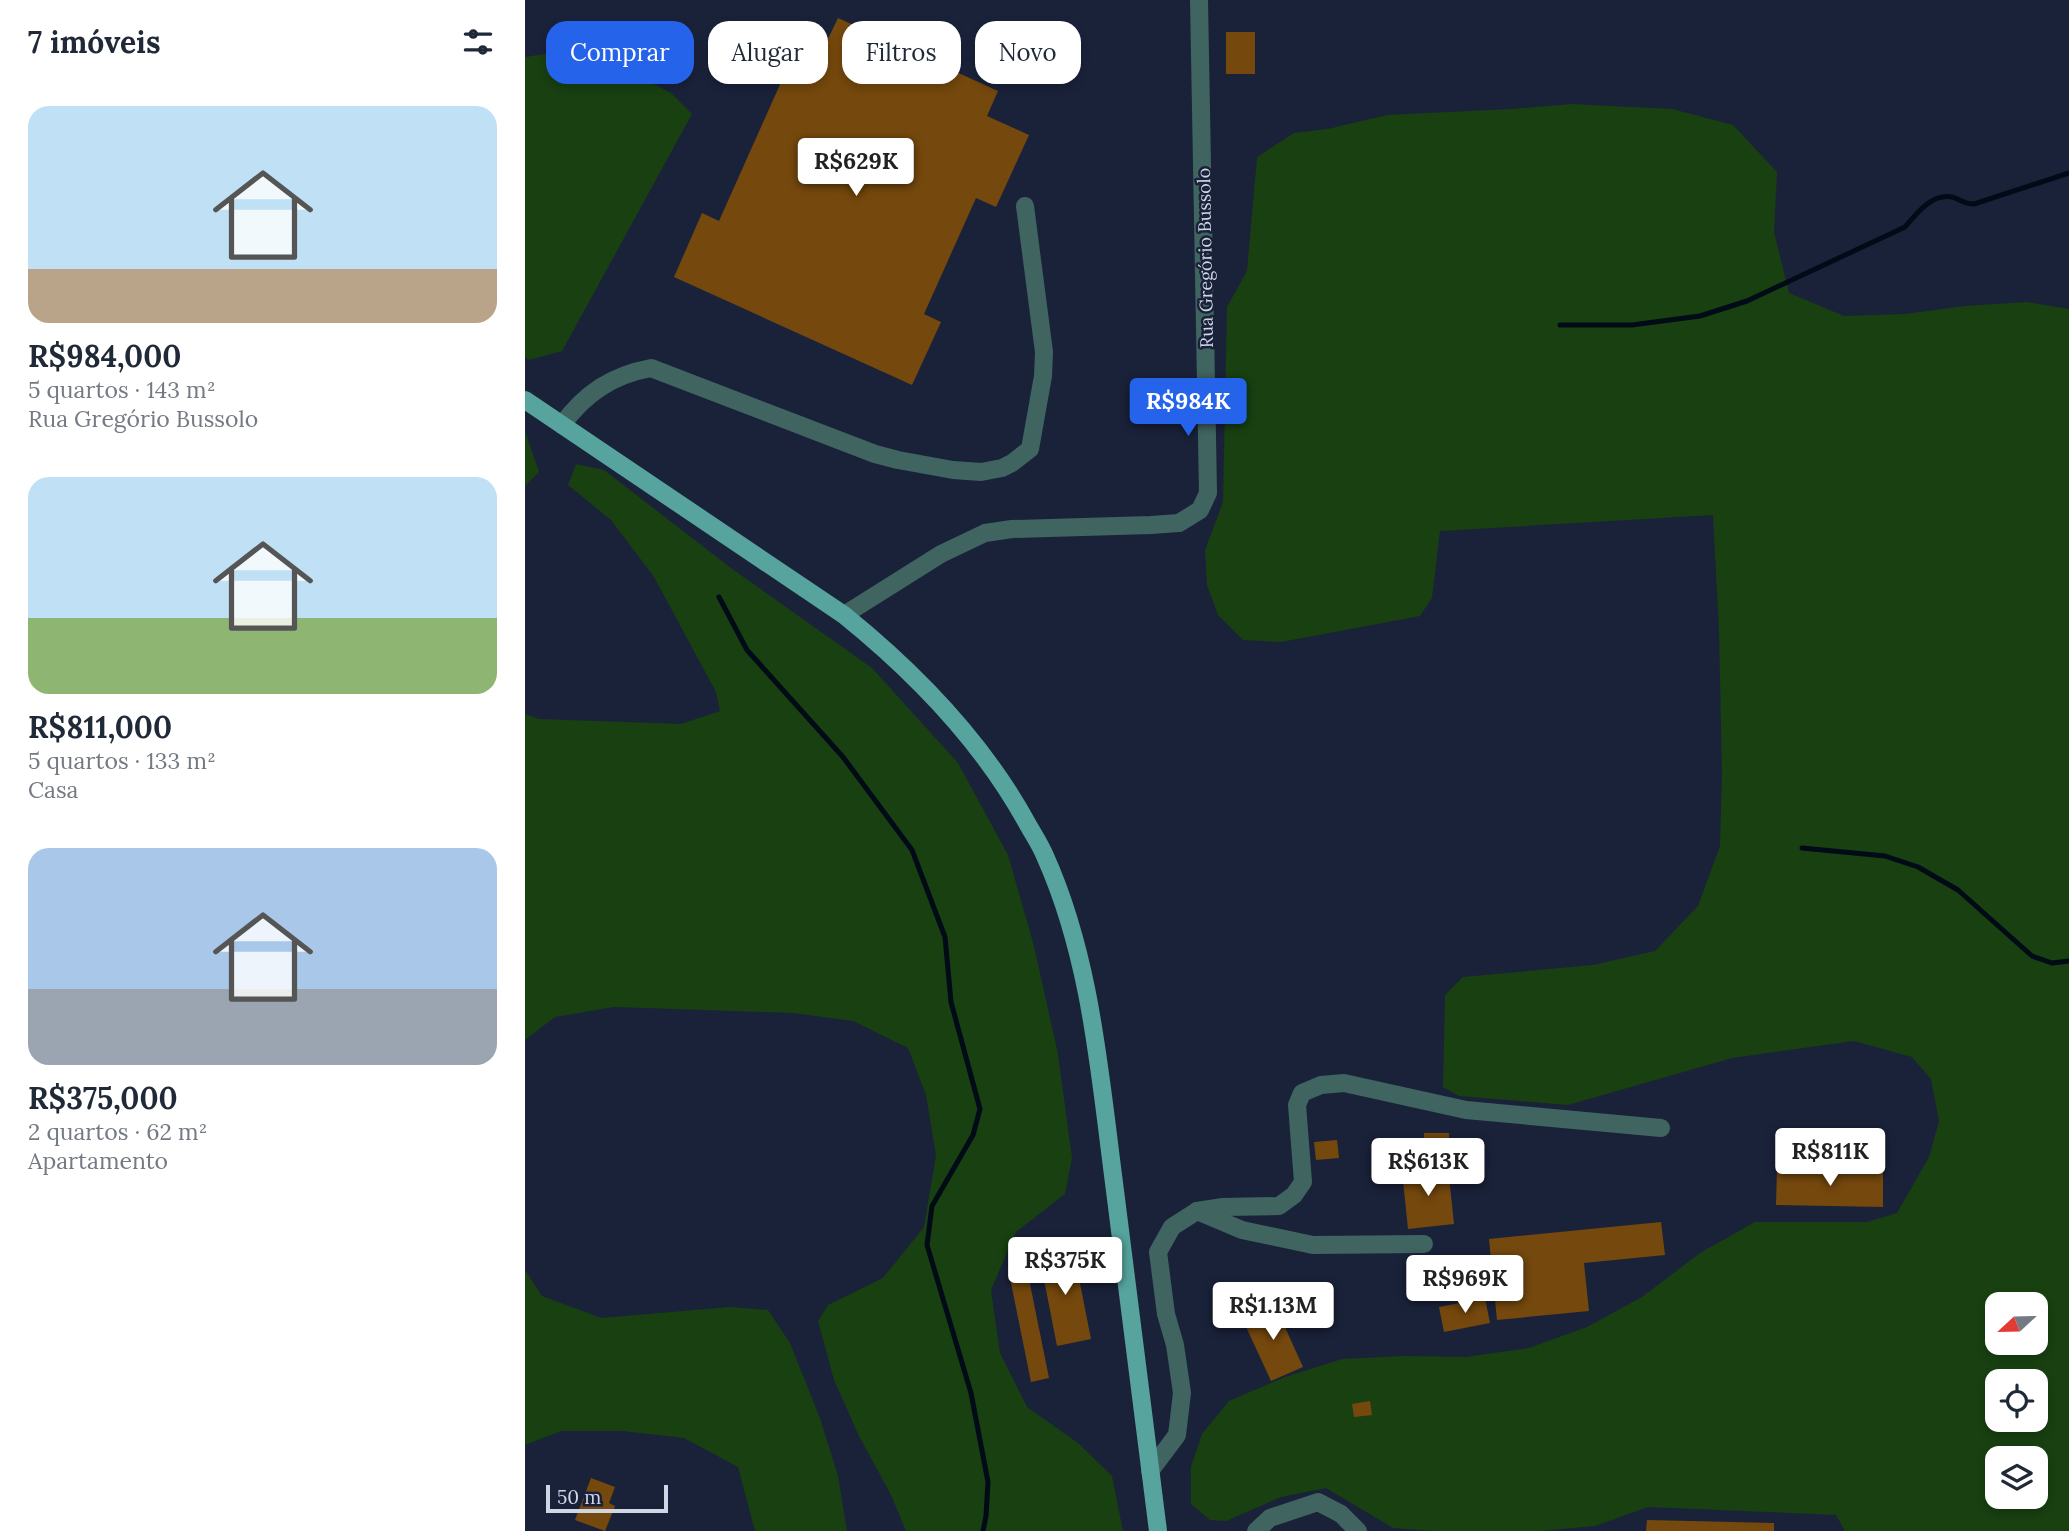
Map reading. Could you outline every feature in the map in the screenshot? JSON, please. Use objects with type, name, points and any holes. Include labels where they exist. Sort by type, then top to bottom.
[{"type":"main road","points":[[525,400],[843,615],[885,648],[923,685],[972,740],[1013,796],[1045,855],[1069,920],[1090,1007],[1158,1531]]},
{"type":"street","name":"Rua Gregório Bussolo","points":[[843,615],[941,554],[985,533],[1012,528],[1179,523],[1200,510],[1208,493],[1199,0]]},
{"type":"street","points":[[562,425],[581,402],[605,383],[635,371],[652,368],[886,457],[953,470],[981,472],[1002,468],[1030,449],[1043,376],[1044,352],[1025,206]]},
{"type":"street","points":[[1150,1471],[1177,1435],[1182,1393],[1175,1345],[1166,1314],[1158,1252],[1173,1227],[1197,1210],[1279,1206],[1294,1195],[1303,1182],[1297,1104],[1302,1093],[1321,1084],[1345,1083],[1466,1110],[1661,1128]]},
{"type":"street","points":[[1197,1210],[1243,1230],[1313,1245],[1424,1244]]},
{"type":"street","points":[[1256,1531],[1270,1518],[1318,1502],[1341,1514],[1359,1531]]},
{"type":"green space","points":[[546,54],[546,84],[654,84],[671,93],[692,114],[562,351],[529,360],[525,357],[525,57]]},
{"type":"green space","points":[[1572,104],[1672,109],[1733,125],[1777,172],[1774,232],[1789,293],[1844,316],[1905,314],[2027,302],[2069,309],[2069,1531],[1845,1531],[1836,1515],[1648,1507],[1595,1526],[1539,1531],[1434,1531],[1393,1528],[1326,1488],[1281,1497],[1226,1521],[1210,1520],[1191,1504],[1191,1467],[1202,1434],[1229,1401],[1285,1377],[1342,1359],[1465,1357],[1529,1348],[1587,1327],[1642,1297],[1700,1253],[1755,1222],[1867,1222],[1897,1213],[1929,1157],[1939,1121],[1931,1079],[1912,1057],[1854,1041],[1732,1058],[1568,1105],[1459,1096],[1443,1087],[1445,995],[1463,977],[1593,965],[1655,951],[1698,906],[1720,846],[1722,774],[1719,631],[1713,515],[1440,531],[1432,598],[1420,616],[1281,642],[1243,640],[1218,615],[1207,585],[1205,550],[1223,502],[1227,307],[1247,271],[1257,157],[1294,133],[1328,129],[1387,115]]},
{"type":"green space","points":[[525,431],[539,472],[525,486]]},
{"type":"green space","points":[[576,464],[604,470],[731,568],[872,668],[958,763],[1008,855],[1034,946],[1058,1054],[1072,1158],[1065,1194],[1016,1232],[991,1290],[1000,1353],[1027,1407],[1078,1443],[1112,1476],[1123,1531],[906,1531],[834,1380],[818,1321],[828,1305],[883,1278],[924,1227],[936,1155],[926,1095],[908,1048],[853,1021],[793,1013],[614,1007],[555,1017],[525,1040],[525,714],[539,719],[681,724],[720,711],[716,692],[654,577],[611,520],[568,485]]},
{"type":"green space","points":[[525,1270],[542,1296],[601,1318],[730,1307],[768,1310],[790,1343],[820,1418],[838,1476],[847,1531],[755,1531],[738,1467],[684,1438],[622,1431],[561,1431],[525,1445]]},
{"type":"building","points":[[838,18],[845,21],[842,21],[842,84],[961,84],[961,74],[975,81],[975,84],[983,84],[998,91],[987,116],[1029,135],[996,207],[976,198],[924,314],[941,322],[912,385],[674,277],[702,213],[719,221],[780,84],[828,84],[828,39]]},
{"type":"building","points":[[1226,32],[1255,32],[1255,74],[1226,74]]},
{"type":"building","points":[[1424,1133],[1449,1133],[1449,1148],[1424,1148]]},
{"type":"building","points":[[1337,1140],[1339,1158],[1316,1160],[1314,1142]]},
{"type":"building","points":[[1448,1167],[1454,1224],[1408,1229],[1402,1171]]},
{"type":"building","points":[[1777,1169],[1883,1170],[1883,1207],[1776,1205]]},
{"type":"building","points":[[1661,1222],[1665,1255],[1584,1263],[1589,1311],[1497,1320],[1489,1239]]},
{"type":"building","points":[[1073,1248],[1091,1339],[1057,1346],[1039,1254]]},
{"type":"building","points":[[1026,1264],[1049,1378],[1031,1382],[1008,1268]]},
{"type":"building","points":[[1485,1298],[1490,1323],[1444,1332],[1439,1307]]},
{"type":"building","points":[[1274,1303],[1303,1367],[1271,1381],[1242,1318]]},
{"type":"building","points":[[1370,1401],[1372,1415],[1354,1417],[1352,1404]]},
{"type":"building","points":[[591,1478],[615,1487],[609,1503],[615,1506],[605,1531],[575,1520]]},
{"type":"building","points":[[1647,1520],[1774,1523],[1774,1531],[1646,1531]]},
{"type":"waterway","points":[[1560,325],[1632,325],[1700,316],[1747,301],[1905,227],[1925,206],[1938,198],[1952,197],[1974,204],[2069,173]]},
{"type":"waterway","points":[[719,597],[747,650],[843,757],[912,850],[945,937],[951,1002],[980,1109],[973,1135],[932,1206],[927,1245],[971,1393],[988,1482],[983,1531]]},
{"type":"waterway","points":[[1802,848],[1885,856],[1918,867],[1958,890],[2032,956],[2052,963],[2069,961]]}]
